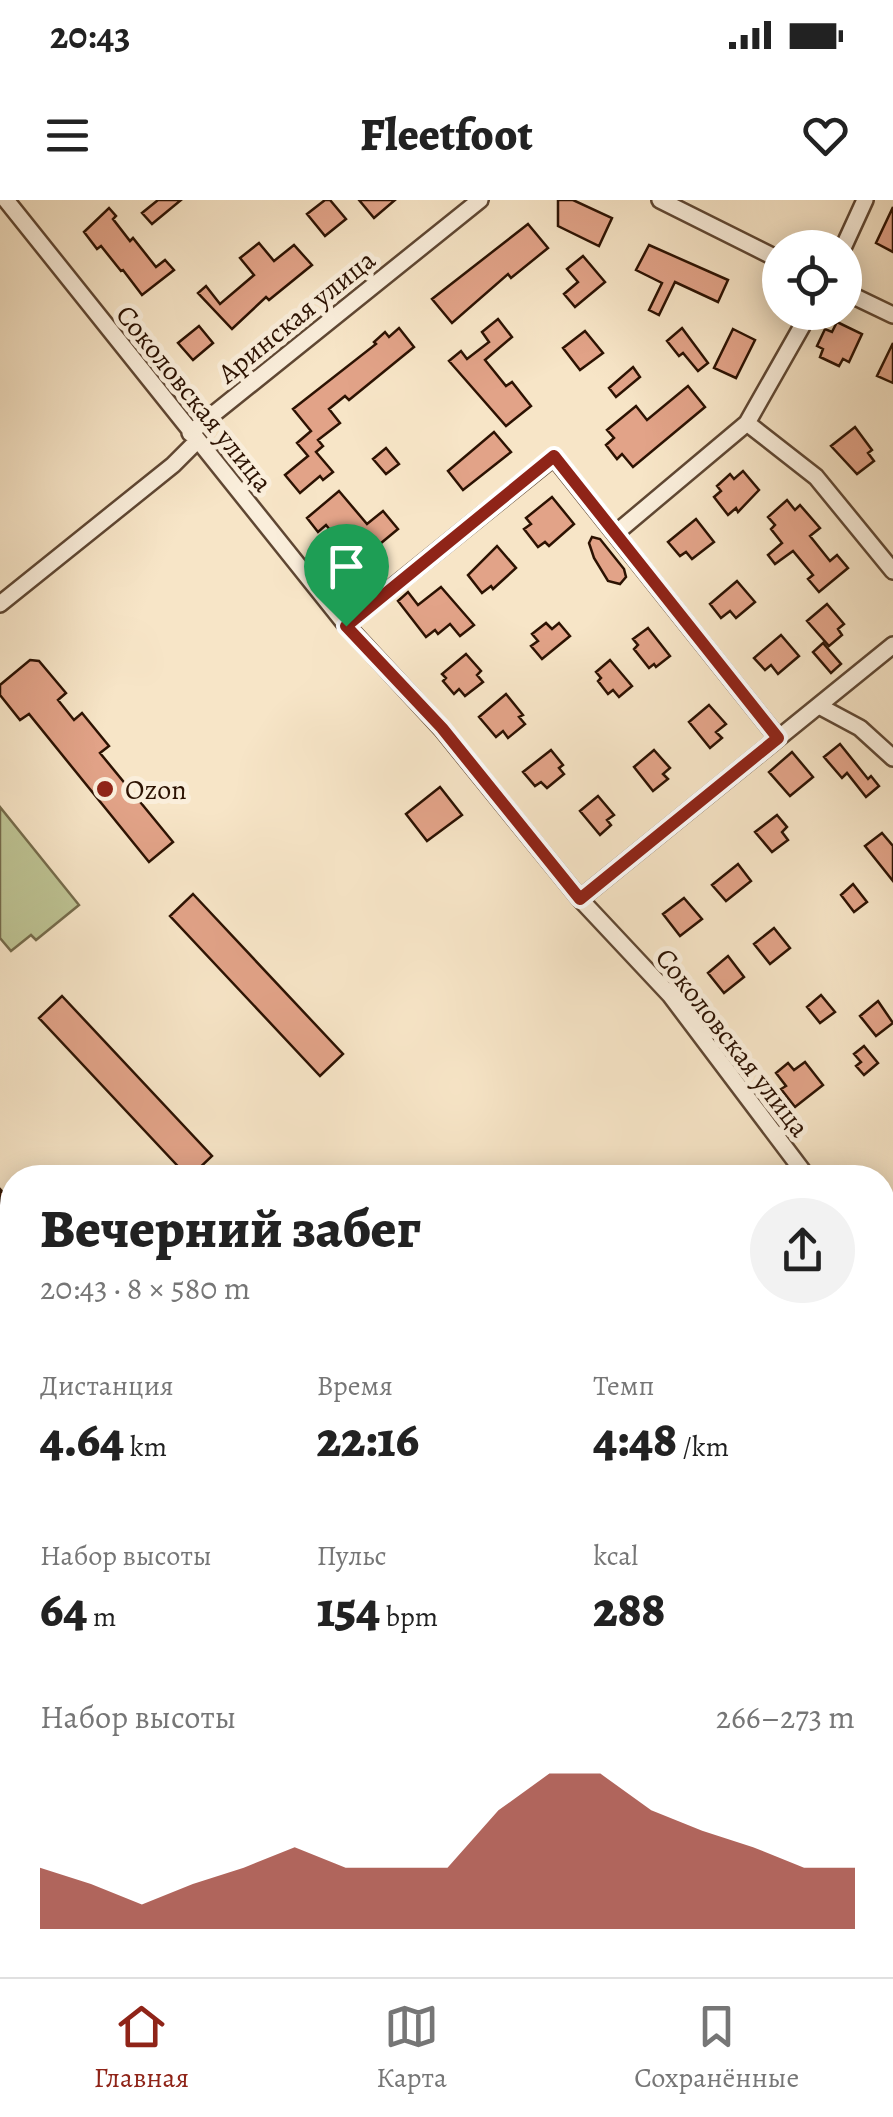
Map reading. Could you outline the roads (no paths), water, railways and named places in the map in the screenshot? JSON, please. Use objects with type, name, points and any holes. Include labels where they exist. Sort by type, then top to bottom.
[{"type":"street","name":"Соколовская улица","points":[[6,200],[346,626],[442,728],[580,899],[670,994],[798,1165]]},
{"type":"street","name":"Аринская улица","points":[[0,604],[173,465],[194,437],[480,200]]},
{"type":"street","points":[[660,200],[762,251]]},
{"type":"street","points":[[851,230],[865,200]]},
{"type":"street","points":[[862,300],[893,315]]},
{"type":"street","points":[[616,533],[747,423],[800,330]]},
{"type":"street","points":[[747,423],[816,478],[893,570]]},
{"type":"street","points":[[346,626],[554,456],[778,738]]},
{"type":"street","points":[[580,899],[893,644]]},
{"type":"street","points":[[818,706],[860,728],[893,758]]},
{"type":"place","name":"Ozon","points":[[105,789]]}]
